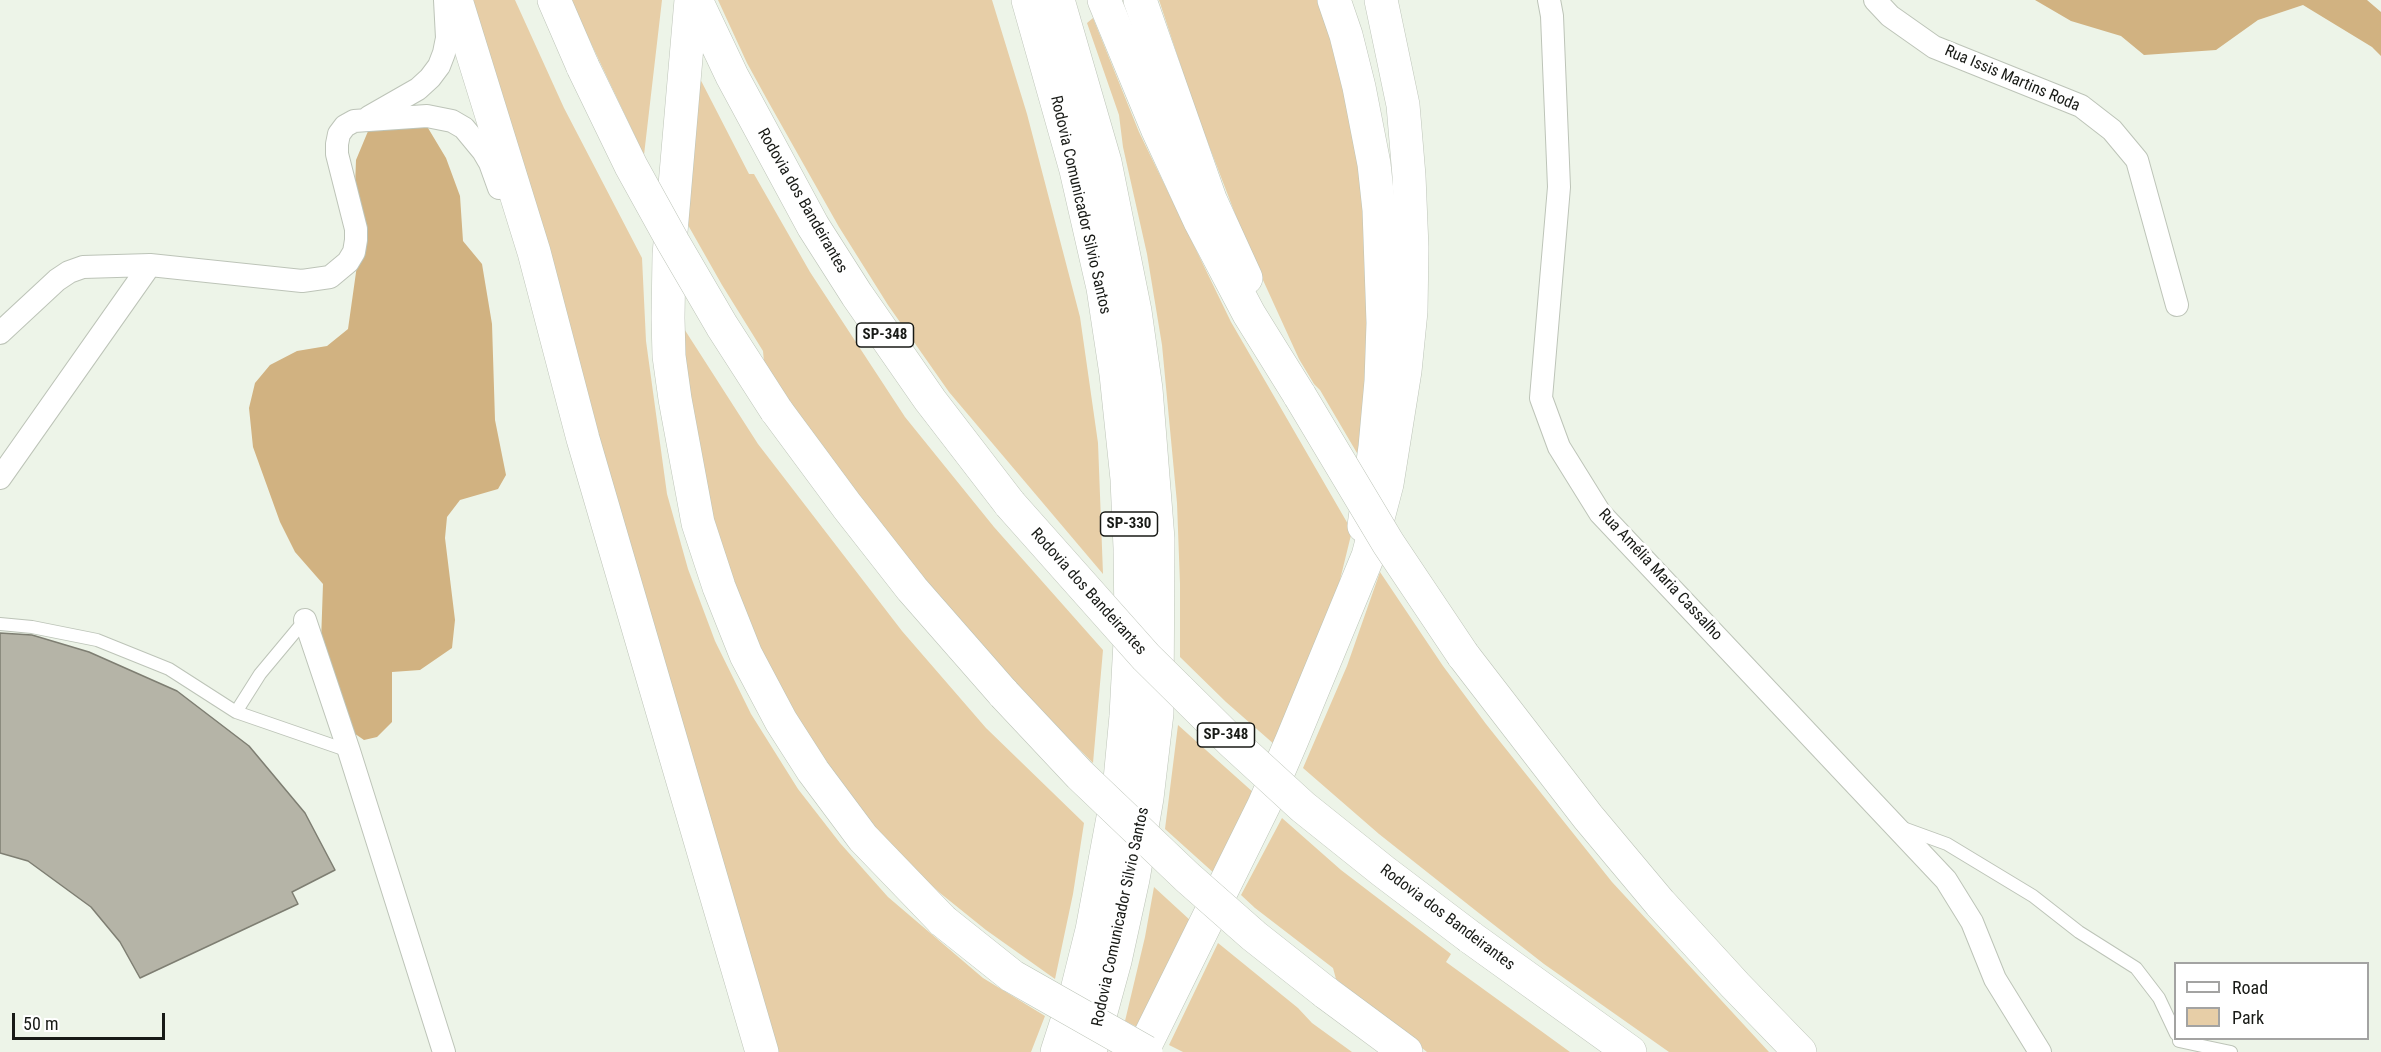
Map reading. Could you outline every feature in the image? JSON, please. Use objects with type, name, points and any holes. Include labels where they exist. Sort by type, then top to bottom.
[{"type":"highway","points":[[456,0],[534,252],[583,439],[762,1052]]},
{"type":"highway","points":[[554,0],[583,67],[631,166],[722,326],[776,410],[846,506],[912,589],[1004,694],[1080,775],[1178,869],[1254,936],[1406,1052]]},
{"type":"highway","points":[[691,0],[669,255],[669,356],[698,522],[719,587],[746,655],[781,721],[813,771],[863,838],[943,921],[1012,976],[1144,1052],[1264,805],[1368,556],[1387,484],[1405,371],[1411,311],[1412,248],[1410,176],[1403,105],[1381,0]]},
{"type":"highway","name":"Rodovia dos Bandeirantes","points":[[696,0],[774,156],[813,226],[857,295],[930,400],[1010,504],[1146,657],[1303,807],[1470,937],[1630,1052]]},
{"type":"highway","name":"Rodovia Comunicador Silvio Santos","points":[[1028,0],[1076,170],[1103,288],[1116,374],[1127,479],[1130,548],[1131,623],[1120,780],[1092,930],[1077,990],[1057,1052]]},
{"type":"highway","name":"Rodovia Comunicador Silvio Santos","points":[[1058,0],[1105,162],[1136,311],[1146,388],[1158,539],[1157,713],[1147,798],[1115,961],[1090,1052]]},
{"type":"highway","points":[[1104,0],[1157,128],[1200,220],[1249,314],[1388,543],[1463,655],[1588,817],[1660,903],[1800,1052]]},
{"type":"highway","points":[[1140,0],[1210,199],[1298,392]]},
{"type":"highway","points":[[1330,649],[1363,528],[1380,392],[1383,323],[1380,221],[1374,164],[1346,35],[1334,0]]},
{"type":"street","points":[[364,120],[418,89],[439,66],[447,38],[445,0]]},
{"type":"street","name":"Rua Amélia Maria Cassalho","points":[[1549,0],[1552,16],[1559,187],[1541,398],[1559,447],[1600,513],[1946,880],[1972,922],[1995,979],[2040,1052]]},
{"type":"street","name":"Rua Issis Martins Roda","points":[[1875,0],[1890,16],[1934,47],[2081,106],[2112,130],[2137,160],[2177,305]]},
{"type":"street","points":[[0,333],[57,280],[69,272],[99,265],[150,265],[302,281],[330,277],[340,270],[354,252],[356,229],[337,154],[337,144],[339,134],[345,126],[354,121],[440,117],[464,128],[487,157],[515,227],[534,252]]},
{"type":"street","points":[[0,478],[150,265]]},
{"type":"street","points":[[305,620],[444,1052]]},
{"type":"lane","points":[[236,712],[260,674],[305,620]]},
{"type":"lane","points":[[0,624],[32,627],[97,640],[169,669],[236,712],[349,751]]},
{"type":"lane","points":[[1894,824],[1947,844],[2033,896],[2079,932],[2136,968],[2159,998],[2174,1034]]},
{"type":"lane","points":[[2177,1041],[2231,1052]]},
{"type":"green space","points":[[467,0],[515,0],[564,108],[642,258],[646,341],[667,494],[688,569],[715,641],[751,714],[798,789],[840,843],[888,897],[983,978],[1045,1016],[1031,1052],[775,1052]]},
{"type":"green space","points":[[569,0],[662,0],[644,155],[579,18]]},
{"type":"green space","points":[[718,0],[992,0],[1027,114],[1080,317],[1098,443],[1103,574],[949,392],[888,305],[839,227],[769,103],[747,63]]},
{"type":"green space","points":[[1159,0],[1326,0],[1336,35],[1373,253],[1364,465],[1299,359],[1247,245],[1195,109]]},
{"type":"green space","points":[[1093,18],[1139,132],[1231,322],[1352,531],[1340,580],[1321,635],[1275,745],[1180,657],[1177,503],[1162,345],[1147,254],[1123,147],[1119,115],[1087,23]]},
{"type":"green space","points":[[694,67],[749,174],[754,174],[810,272],[905,417],[994,527],[1103,650],[1093,763],[1006,675],[891,539],[793,406],[764,362],[763,351],[684,218]]},
{"type":"green space","points":[[681,324],[758,444],[902,631],[986,728],[1084,823],[1073,894],[1055,979],[986,930],[897,854],[834,777],[782,691],[758,644],[718,540],[693,430]]},
{"type":"green space","points":[[1380,572],[1443,666],[1486,724],[1612,882],[1769,1052],[1669,1052],[1544,964],[1379,834],[1303,768],[1347,666]]},
{"type":"green space","points":[[1178,725],[1254,793],[1215,874],[1165,829]]},
{"type":"green space","points":[[1282,818],[1341,870],[1451,954],[1446,962],[1570,1052],[1427,1052],[1336,979],[1333,968],[1241,895]]},
{"type":"green space","points":[[1154,887],[1191,921],[1139,1028],[1125,1021]]},
{"type":"green space","points":[[1218,943],[1298,1008],[1312,1023],[1352,1052],[1183,1052],[1169,1045]]},
{"type":"shaded area","points":[[2035,0],[2367,0],[2381,12],[2381,56],[2372,47],[2303,5],[2258,20],[2216,50],[2144,55],[2121,36],[2071,21]]},
{"type":"shaded area","points":[[408,111],[428,128],[446,158],[460,196],[463,241],[482,264],[492,324],[495,420],[506,475],[498,489],[460,500],[447,517],[445,538],[455,620],[452,648],[420,670],[392,672],[392,722],[377,737],[364,740],[348,729],[321,642],[323,584],[295,552],[280,522],[253,447],[249,408],[255,383],[270,365],[297,351],[327,346],[348,329],[361,237],[355,187],[356,160],[371,124]]},
{"type":"building","points":[[0,633],[32,635],[89,652],[177,691],[249,746],[305,813],[335,870],[292,892],[298,904],[140,978],[120,942],[91,907],[28,861],[0,853]]}]
